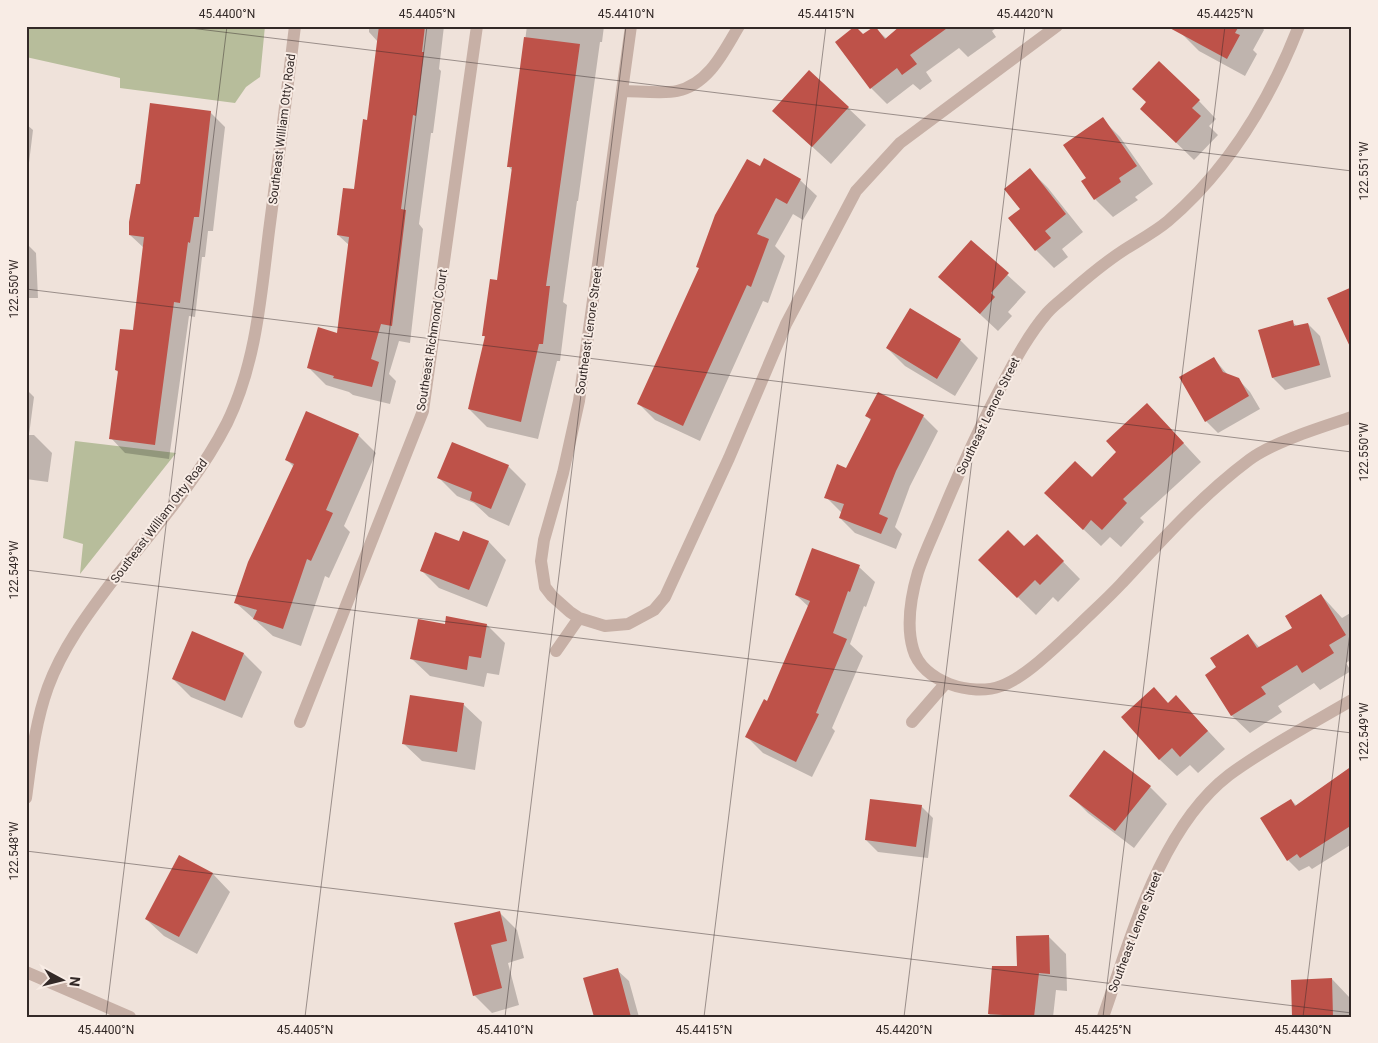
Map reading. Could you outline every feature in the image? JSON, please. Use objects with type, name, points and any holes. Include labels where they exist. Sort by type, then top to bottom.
[{"type":"street","name":"Southeast William Otty Road","points":[[26,798],[30,766],[42,706],[48,686],[61,659],[84,618],[202,466],[227,422],[245,377],[252,350],[262,292],[295,26]]},
{"type":"street","name":"Southeast Richmond Court","points":[[300,722],[423,411],[477,26]]},
{"type":"street","name":"Southeast Lenore Street","points":[[631,26],[579,401],[563,473],[544,540],[542,561],[545,587],[552,596],[579,618],[605,626],[628,624],[654,610],[665,597],[729,458],[786,324],[856,191],[900,143],[1057,26]]},
{"type":"street","points":[[623,91],[676,92],[695,84],[715,66],[739,26]]},
{"type":"street","name":"Southeast Lenore Street","points":[[1299,26],[1291,47],[1255,118],[1238,144],[1207,184],[1166,223],[1118,254],[1081,282],[1048,312],[1012,366],[984,419],[951,491],[918,572],[910,614],[910,638],[915,657],[926,670],[945,684],[988,690],[1004,685],[1049,654],[1118,588],[1171,530],[1221,483],[1252,458],[1284,442],[1352,417]]},
{"type":"street","points":[[556,650],[579,618]]},
{"type":"street","points":[[912,722],[945,684]]},
{"type":"street","name":"Southeast Lenore Street","points":[[1103,1017],[1152,880],[1177,835],[1205,797],[1228,776],[1255,758],[1352,700]]},
{"type":"street","points":[[26,972],[130,1017]]},
{"type":"green space","points":[[26,26],[265,26],[260,77],[246,87],[235,103],[120,88],[120,78],[26,57]]},
{"type":"green space","points":[[75,441],[176,453],[80,574],[83,544],[63,538]]},
{"type":"building","points":[[379,26],[425,26],[422,52],[424,52],[416,116],[413,115],[401,209],[406,210],[392,326],[381,324],[371,359],[379,362],[372,387],[333,378],[334,376],[307,368],[318,327],[337,333],[349,237],[337,235],[343,188],[354,189],[363,119],[367,120]]},
{"type":"building","points":[[855,26],[863,34],[875,26],[885,39],[900,26],[950,26],[910,55],[917,64],[902,75],[897,68],[870,89],[835,42]]},
{"type":"building","points":[[1166,26],[1239,26],[1235,33],[1240,35],[1227,59]]},
{"type":"building","points":[[524,37],[580,44],[546,286],[550,286],[543,344],[539,344],[521,422],[468,409],[485,336],[482,336],[490,279],[497,280],[512,167],[507,167]]},
{"type":"building","points":[[1159,61],[1200,100],[1192,108],[1201,116],[1176,143],[1140,109],[1146,102],[1132,89]]},
{"type":"building","points":[[809,70],[849,107],[812,147],[772,111]]},
{"type":"building","points":[[150,103],[211,111],[199,217],[194,217],[190,243],[188,242],[180,303],[174,302],[155,445],[109,439],[118,371],[115,370],[120,329],[133,330],[144,237],[129,235],[129,222],[136,184],[140,184]]},
{"type":"building","points":[[1103,117],[1137,166],[1119,178],[1121,182],[1094,200],[1081,181],[1086,178],[1063,145]]},
{"type":"building","points":[[764,158],[801,179],[787,204],[776,198],[757,234],[769,239],[751,287],[747,285],[683,426],[637,404],[699,268],[696,267],[715,215],[747,159],[760,166]]},
{"type":"building","points":[[1030,168],[1066,214],[1045,231],[1051,238],[1035,251],[1008,218],[1020,209],[1004,189]]},
{"type":"building","points":[[971,240],[1009,273],[991,293],[995,297],[980,314],[938,277]]},
{"type":"building","points":[[1352,287],[1352,351],[1327,298]]},
{"type":"building","points":[[910,308],[961,339],[937,379],[886,348]]},
{"type":"building","points":[[1293,320],[1294,326],[1308,323],[1320,365],[1272,378],[1258,330]]},
{"type":"building","points":[[1214,357],[1223,372],[1239,378],[1249,396],[1205,422],[1179,377]]},
{"type":"building","points":[[878,392],[924,415],[896,471],[879,514],[888,518],[881,534],[839,518],[844,504],[824,498],[837,464],[846,468],[871,419],[865,416]]},
{"type":"building","points":[[1147,403],[1184,443],[1123,499],[1127,503],[1102,530],[1091,520],[1083,530],[1044,493],[1075,461],[1092,477],[1116,452],[1106,441]]},
{"type":"building","points":[[306,411],[359,434],[326,510],[333,513],[311,561],[307,559],[283,629],[253,619],[257,610],[234,603],[248,562],[294,464],[285,460]]},
{"type":"building","points":[[452,442],[509,465],[491,509],[470,500],[472,492],[437,478]]},
{"type":"building","points":[[1008,530],[1024,546],[1037,534],[1064,561],[1040,585],[1035,580],[1017,598],[978,560]]},
{"type":"building","points":[[463,531],[489,541],[469,590],[420,571],[435,532],[459,541]]},
{"type":"building","points":[[812,548],[860,565],[850,592],[848,591],[833,633],[847,639],[816,713],[819,714],[796,762],[745,737],[764,699],[767,701],[810,601],[795,595]]},
{"type":"building","points":[[1321,594],[1346,635],[1329,645],[1334,653],[1302,673],[1297,665],[1261,687],[1266,694],[1231,716],[1205,675],[1216,667],[1210,658],[1248,634],[1257,648],[1292,628],[1285,616]]},
{"type":"building","points":[[446,616],[487,624],[481,658],[469,656],[467,670],[410,659],[418,619],[445,624]]},
{"type":"building","points":[[192,631],[244,653],[225,701],[172,679]]},
{"type":"building","points":[[1154,687],[1168,703],[1176,695],[1208,731],[1180,757],[1172,748],[1159,760],[1121,717]]},
{"type":"building","points":[[410,695],[464,703],[457,752],[402,744]]},
{"type":"building","points":[[1104,750],[1151,786],[1115,831],[1069,796]]},
{"type":"building","points":[[1352,766],[1352,825],[1300,858],[1297,854],[1287,861],[1260,818],[1291,799],[1295,806]]},
{"type":"building","points":[[870,799],[922,805],[916,847],[865,840]]},
{"type":"building","points":[[179,855],[213,873],[179,937],[145,919]]},
{"type":"building","points":[[500,911],[507,941],[491,945],[502,988],[473,996],[454,923]]},
{"type":"building","points":[[1049,935],[1050,974],[1039,973],[1034,1017],[988,1014],[992,966],[1017,966],[1016,936]]},
{"type":"building","points":[[618,968],[631,1017],[594,1017],[583,978]]},
{"type":"building","points":[[1332,978],[1333,1017],[1292,1017],[1291,980]]}]
